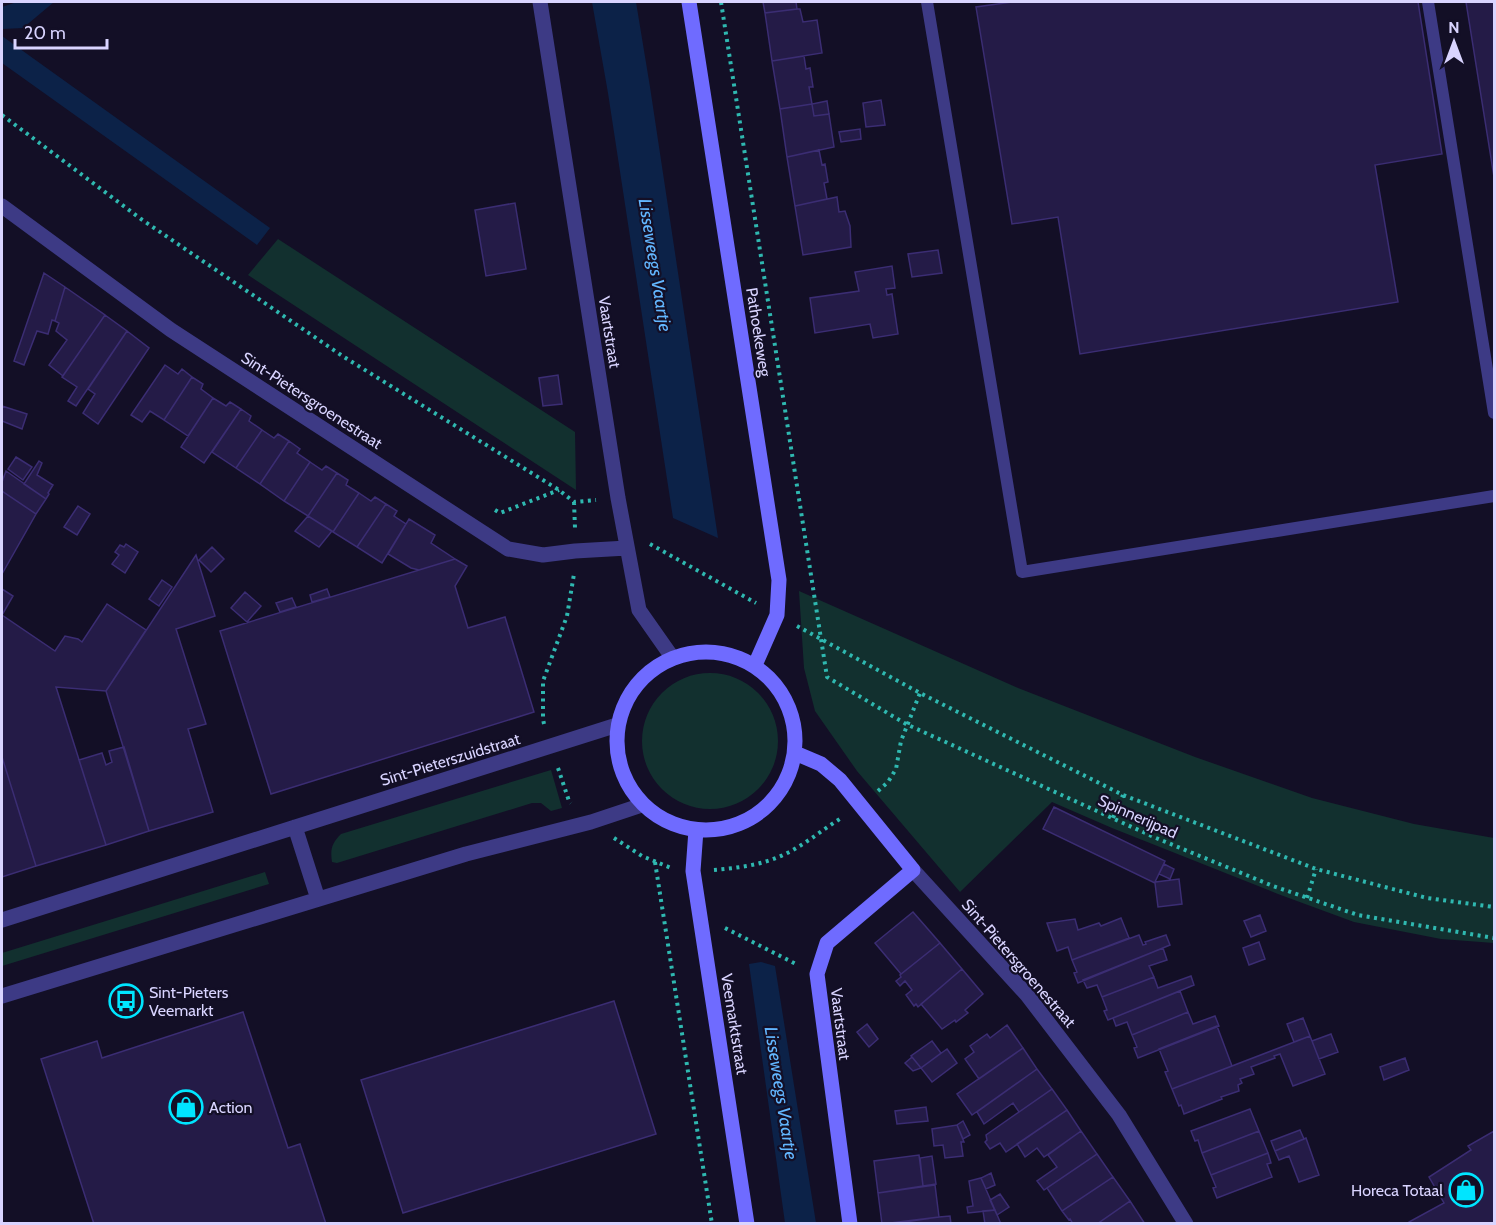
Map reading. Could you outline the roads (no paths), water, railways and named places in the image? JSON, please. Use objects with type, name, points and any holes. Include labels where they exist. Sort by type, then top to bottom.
[{"type":"main road","name":"Pathoekeweg","points":[[689,2],[779,580],[777,615],[755,666]]},
{"type":"main road","points":[[700,651],[729,654],[755,666],[774,682],[788,703],[795,728],[795,753],[788,779],[772,802],[750,820],[724,829],[696,830],[667,822],[642,805],[625,781],[616,754],[617,725],[628,695],[649,671],[672,657],[700,651]]},
{"type":"main road","name":"Sint-Pietersgroenestraat","points":[[795,753],[821,764],[840,780],[913,870]]},
{"type":"main road","name":"Veemarktstraat","points":[[696,830],[693,871],[747,1224]]},
{"type":"main road","name":"Vaartstraat","points":[[850,1224],[817,974],[826,943],[913,870]]},
{"type":"street","name":"Vaartstraat","points":[[540,2],[627,548],[639,610],[672,657]]},
{"type":"street","name":"Sint-Pietersgroenestraat","points":[[4,208],[171,330],[508,549],[543,555],[627,548]]},
{"type":"street","name":"Sint-Pieterszuidstraat","points":[[2,920],[617,725]]},
{"type":"street","points":[[2,996],[466,854],[591,822],[642,805]]},
{"type":"street","points":[[295,827],[318,899]]},
{"type":"street","name":"Sint-Pietersgroenestraat","points":[[913,870],[1027,995],[1119,1115],[1186,1224]]},
{"type":"lane","points":[[927,2],[1022,572],[1494,496]]},
{"type":"lane","points":[[1428,2],[1494,413]]},
{"type":"water","points":[[17,2],[54,2],[23,28],[2,29],[2,7]]},
{"type":"water","name":"Lisseweegs Vaartje","points":[[592,2],[636,2],[718,538],[673,518]]},
{"type":"water","points":[[2,36],[270,228],[257,245],[2,63]]},
{"type":"water","name":"Lisseweegs Vaartje","points":[[761,962],[775,966],[816,1223],[785,1223],[749,964]]},
{"type":"place","name":"Sint-Pieters Veemarkt","points":[[126,1001]]},
{"type":"place","name":"Action","points":[[186,1107]]},
{"type":"place","name":"Horeca Totaal","points":[[1466,1190]]}]
